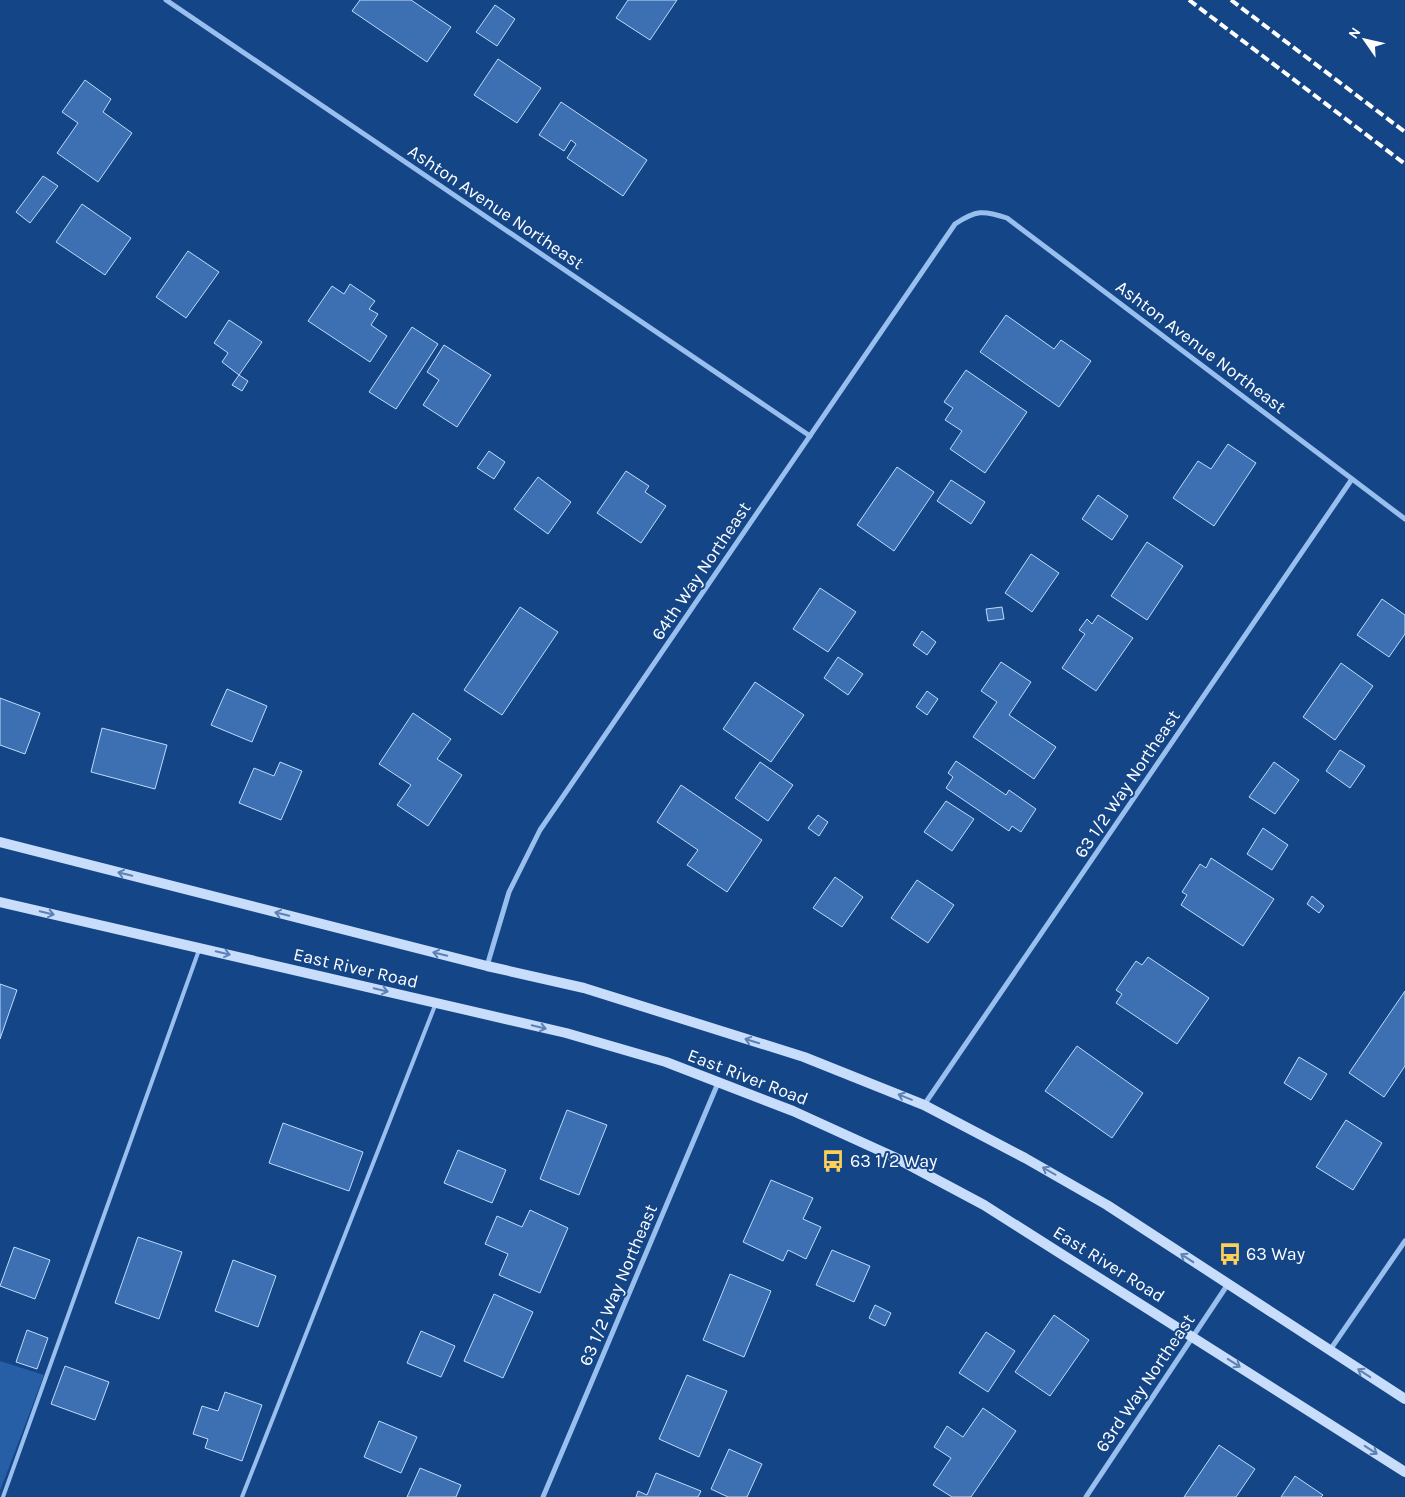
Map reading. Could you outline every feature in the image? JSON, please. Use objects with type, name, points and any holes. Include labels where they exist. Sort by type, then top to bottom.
[{"type":"main road","name":"East River Road","points":[[0,842],[487,966],[584,988],[786,1051],[924,1105],[1025,1158],[1107,1205],[1405,1399]]},
{"type":"main road","name":"East River Road","points":[[0,902],[566,1033],[666,1062],[793,1111],[894,1156],[984,1205],[1405,1472]]},
{"type":"street","name":"Ashton Avenue Northeast","points":[[166,0],[810,436]]},
{"type":"street","name":"Ashton Avenue Northeast","points":[[974,212],[992,213],[1007,218],[1405,519]]},
{"type":"street","name":"64th Way Northeast","points":[[487,966],[509,892],[540,830],[955,224],[974,212]]},
{"type":"street","name":"63 1/2 Way Northeast","points":[[924,1105],[1352,479]]},
{"type":"street","name":"63 1/2 Way Northeast","points":[[543,1497],[718,1083]]},
{"type":"street","points":[[1330,1351],[1405,1241]]},
{"type":"street","name":"63rd Way Northeast","points":[[1086,1497],[1228,1284]]},
{"type":"lane","points":[[3,1497],[200,948]]},
{"type":"lane","points":[[242,1497],[436,1003]]},
{"type":"shaded area","points":[[0,1361],[44,1375],[0,1491]]},
{"type":"building","points":[[360,0],[411,0],[451,27],[427,62],[352,11]]},
{"type":"building","points":[[628,0],[677,0],[650,40],[616,18]]},
{"type":"building","points":[[495,5],[515,19],[497,46],[476,32]]},
{"type":"building","points":[[498,59],[541,88],[517,123],[474,95]]},
{"type":"building","points":[[85,80],[111,99],[103,112],[132,133],[98,182],[57,153],[78,123],[62,112]]},
{"type":"building","points":[[561,102],[647,160],[623,196],[567,158],[576,144],[571,140],[564,151],[539,135]]},
{"type":"building","points":[[43,176],[58,186],[30,223],[16,212]]},
{"type":"building","points":[[82,204],[131,238],[105,275],[56,242]]},
{"type":"building","points":[[188,251],[219,272],[186,318],[156,297]]},
{"type":"building","points":[[350,284],[375,301],[369,309],[378,314],[371,325],[387,336],[370,362],[308,321],[332,286],[344,294]]},
{"type":"building","points":[[1006,315],[1054,349],[1061,340],[1091,361],[1059,407],[980,352]]},
{"type":"building","points":[[229,320],[262,342],[239,375],[222,362],[228,353],[214,343]]},
{"type":"building","points":[[412,327],[438,344],[396,409],[369,392]]},
{"type":"building","points":[[444,345],[491,375],[457,427],[423,405],[439,380],[427,372]]},
{"type":"building","points":[[966,370],[1027,412],[985,473],[950,449],[962,431],[945,420],[953,408],[944,402]]},
{"type":"building","points":[[239,375],[248,381],[242,391],[232,385]]},
{"type":"building","points":[[1228,444],[1256,463],[1214,526],[1173,498],[1198,461],[1211,469]]},
{"type":"building","points":[[489,451],[505,462],[494,479],[477,468]]},
{"type":"building","points":[[897,467],[934,492],[894,551],[857,525]]},
{"type":"building","points":[[626,471],[649,486],[645,492],[666,506],[641,543],[597,513]]},
{"type":"building","points":[[538,477],[571,502],[548,534],[514,509]]},
{"type":"building","points":[[951,480],[985,502],[971,524],[937,501]]},
{"type":"building","points":[[1098,495],[1128,516],[1112,540],[1082,519]]},
{"type":"building","points":[[1147,542],[1183,566],[1147,620],[1111,596]]},
{"type":"building","points":[[1031,554],[1059,573],[1032,612],[1005,593]]},
{"type":"building","points":[[820,588],[856,612],[828,652],[793,629]]},
{"type":"building","points":[[1382,599],[1405,615],[1405,634],[1389,657],[1357,635]]},
{"type":"building","points":[[520,607],[558,632],[502,715],[464,690]]},
{"type":"building","points":[[1002,607],[1004,619],[988,621],[986,609]]},
{"type":"building","points":[[1098,615],[1133,638],[1096,691],[1062,668],[1085,634],[1079,630],[1087,619],[1092,624]]},
{"type":"building","points":[[922,631],[936,642],[927,655],[913,645]]},
{"type":"building","points":[[838,657],[863,674],[848,695],[824,678]]},
{"type":"building","points":[[1001,662],[1031,682],[1009,715],[1056,747],[1034,779],[973,737],[997,702],[981,691]]},
{"type":"building","points":[[1341,663],[1373,686],[1335,740],[1303,717]]},
{"type":"building","points":[[755,682],[804,715],[771,762],[723,729]]},
{"type":"building","points":[[227,689],[267,706],[252,742],[211,725]]},
{"type":"building","points":[[927,691],[938,699],[927,715],[916,707]]},
{"type":"building","points":[[0,698],[40,713],[25,754],[0,745]]},
{"type":"building","points":[[413,713],[451,739],[437,759],[462,775],[428,826],[397,805],[411,785],[379,764]]},
{"type":"building","points":[[102,728],[167,745],[155,789],[91,772]]},
{"type":"building","points":[[1340,750],[1365,766],[1350,788],[1326,771]]},
{"type":"building","points":[[956,761],[1006,795],[1009,790],[1036,809],[1021,832],[1012,826],[1009,831],[946,788],[953,777],[948,773]]},
{"type":"building","points":[[280,762],[302,771],[281,820],[239,803],[254,768],[274,776]]},
{"type":"building","points":[[760,762],[793,785],[768,821],[735,798]]},
{"type":"building","points":[[1274,762],[1299,780],[1275,814],[1249,797]]},
{"type":"building","points":[[681,785],[762,840],[727,892],[687,865],[698,850],[657,822]]},
{"type":"building","points":[[946,801],[974,819],[952,851],[924,832]]},
{"type":"building","points":[[818,815],[828,822],[819,836],[808,828]]},
{"type":"building","points":[[1263,828],[1288,845],[1272,870],[1247,854]]},
{"type":"building","points":[[1211,858],[1274,899],[1243,946],[1181,905],[1187,895],[1182,892],[1200,864],[1206,868]]},
{"type":"building","points":[[835,877],[863,897],[842,927],[813,908]]},
{"type":"building","points":[[917,880],[954,905],[928,943],[891,918]]},
{"type":"building","points":[[1312,896],[1324,906],[1319,913],[1307,904]]},
{"type":"building","points":[[1148,957],[1209,998],[1177,1044],[1116,1003],[1122,994],[1116,990],[1136,961],[1142,965]]},
{"type":"building","points":[[0,984],[17,990],[0,1039]]},
{"type":"building","points":[[1405,991],[1405,1066],[1384,1097],[1349,1073]]},
{"type":"building","points":[[1077,1046],[1143,1093],[1112,1138],[1045,1091]]},
{"type":"building","points":[[1299,1057],[1327,1074],[1311,1100],[1284,1083]]},
{"type":"building","points":[[567,1110],[607,1125],[579,1195],[540,1179]]},
{"type":"building","points":[[1346,1120],[1382,1143],[1353,1190],[1316,1167]]},
{"type":"building","points":[[283,1123],[363,1152],[349,1191],[269,1163]]},
{"type":"building","points":[[458,1150],[506,1170],[492,1203],[444,1183]]},
{"type":"building","points":[[771,1180],[813,1198],[803,1219],[821,1227],[806,1259],[788,1250],[783,1261],[743,1242]]},
{"type":"building","points":[[530,1210],[568,1228],[540,1293],[499,1275],[508,1254],[485,1244],[497,1216],[522,1227]]},
{"type":"building","points":[[138,1237],[182,1252],[159,1319],[115,1303]]},
{"type":"building","points":[[14,1247],[50,1260],[35,1299],[0,1286]]},
{"type":"building","points":[[832,1250],[870,1266],[854,1302],[816,1285]]},
{"type":"building","points":[[233,1260],[276,1276],[258,1327],[215,1311]]},
{"type":"building","points":[[730,1274],[771,1291],[744,1357],[703,1340]]},
{"type":"building","points":[[494,1294],[533,1312],[503,1378],[464,1361]]},
{"type":"building","points":[[875,1305],[891,1313],[885,1326],[869,1318]]},
{"type":"building","points":[[1054,1315],[1089,1340],[1050,1396],[1015,1372]]},
{"type":"building","points":[[27,1330],[48,1338],[37,1369],[16,1362]]},
{"type":"building","points":[[421,1331],[455,1346],[441,1377],[407,1363]]},
{"type":"building","points":[[986,1332],[1015,1351],[988,1392],[959,1373]]},
{"type":"building","points":[[65,1366],[109,1382],[95,1420],[51,1404]]},
{"type":"building","points":[[687,1375],[727,1391],[699,1457],[659,1439]]},
{"type":"building","points":[[225,1392],[262,1405],[242,1461],[205,1448],[208,1439],[193,1434],[202,1406],[218,1411]]},
{"type":"building","points":[[983,1408],[1016,1431],[971,1497],[952,1497],[933,1485],[951,1458],[934,1447],[947,1426],[963,1437]]},
{"type":"building","points":[[379,1421],[417,1437],[401,1473],[364,1457]]},
{"type":"building","points":[[1219,1445],[1255,1469],[1236,1497],[1184,1497]]},
{"type":"building","points":[[729,1449],[762,1464],[747,1497],[728,1497],[711,1489]]},
{"type":"building","points":[[420,1468],[461,1485],[456,1497],[407,1497]]},
{"type":"building","points":[[656,1473],[701,1491],[698,1497],[636,1497],[638,1491],[647,1495]]},
{"type":"building","points":[[1295,1476],[1323,1495],[1321,1497],[1281,1497]]},
{"type":"railway","points":[[1189,0],[1405,164]]},
{"type":"railway","points":[[1231,0],[1405,132]]},
{"type":"place","name":"63 1/2 Way","points":[[833,1161]]},
{"type":"place","name":"63 Way","points":[[1230,1254]]}]
